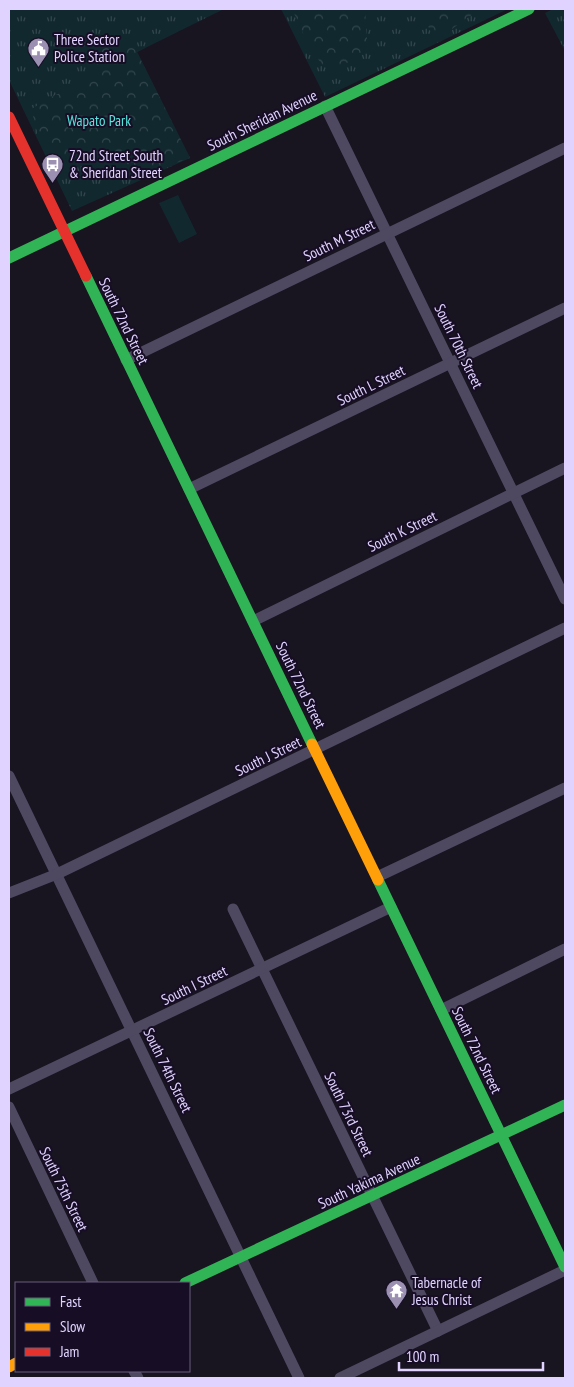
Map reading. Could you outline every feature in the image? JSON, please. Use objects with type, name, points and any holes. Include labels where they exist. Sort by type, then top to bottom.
[{"type":"main road","name":"South Sheridan Avenue","points":[[9,258],[528,9]]},
{"type":"main road","name":"South 72nd Street","points":[[9,117],[565,1269]]},
{"type":"main road","name":"South Yakima Avenue","points":[[187,1282],[373,1197],[565,1105]]},
{"type":"street","name":"South 70th Street","points":[[325,106],[565,599]]},
{"type":"street","name":"South M Street","points":[[126,360],[565,148]]},
{"type":"street","name":"South L Street","points":[[189,489],[565,308]]},
{"type":"street","name":"South K Street","points":[[252,621],[565,468]]},
{"type":"street","name":"South J Street","points":[[9,893],[57,874],[565,628]]},
{"type":"street","name":"South 74th Street","points":[[9,776],[299,1378]]},
{"type":"street","points":[[376,877],[565,788]]},
{"type":"street","name":"South I Street","points":[[9,1089],[391,907]]},
{"type":"street","name":"South 73rd Street","points":[[234,909],[438,1331]]},
{"type":"street","points":[[441,1010],[565,948]]},
{"type":"street","name":"South 75th Street","points":[[9,1107],[93,1282]]},
{"type":"street","points":[[340,1378],[565,1269]]},
{"type":"green space","name":"Wapato Park","points":[[9,9],[224,9],[137,52],[190,158],[72,211],[9,80]]},
{"type":"green space","points":[[281,9],[508,9],[325,97]]},
{"type":"green space","points":[[292,9],[365,9],[367,39],[365,51],[339,66],[328,67],[322,65],[307,42]]},
{"type":"green space","points":[[451,9],[480,9],[452,29],[438,35],[430,31],[427,23],[433,17]]},
{"type":"green space","points":[[553,9],[565,9],[565,51],[545,13]]},
{"type":"green space","points":[[123,45],[145,48],[137,52],[190,158],[151,172],[139,171],[121,160],[108,157],[63,166],[42,140],[35,124],[33,108],[55,95],[85,84],[95,75],[96,55],[106,47]]},
{"type":"green space","points":[[178,195],[197,234],[179,243],[159,203]]},
{"type":"traffic: fast","points":[[9,258],[529,9]]},
{"type":"traffic: fast","points":[[86,276],[312,744]]},
{"type":"traffic: fast","points":[[378,880],[565,1267]]},
{"type":"traffic: fast","points":[[187,1282],[565,1105]]},
{"type":"traffic: slow","points":[[312,744],[378,880]]},
{"type":"traffic: slow","points":[[9,1367],[15,1364]]},
{"type":"traffic: jam","points":[[9,117],[86,276]]},
{"type":"place","name":"Three Sector Police Station","points":[[38,67]]},
{"type":"place","name":"72nd Street South & Sheridan Street","points":[[53,183]]},
{"type":"place","name":"Tabernacle of Jesus Christ","points":[[396,1310]]}]
